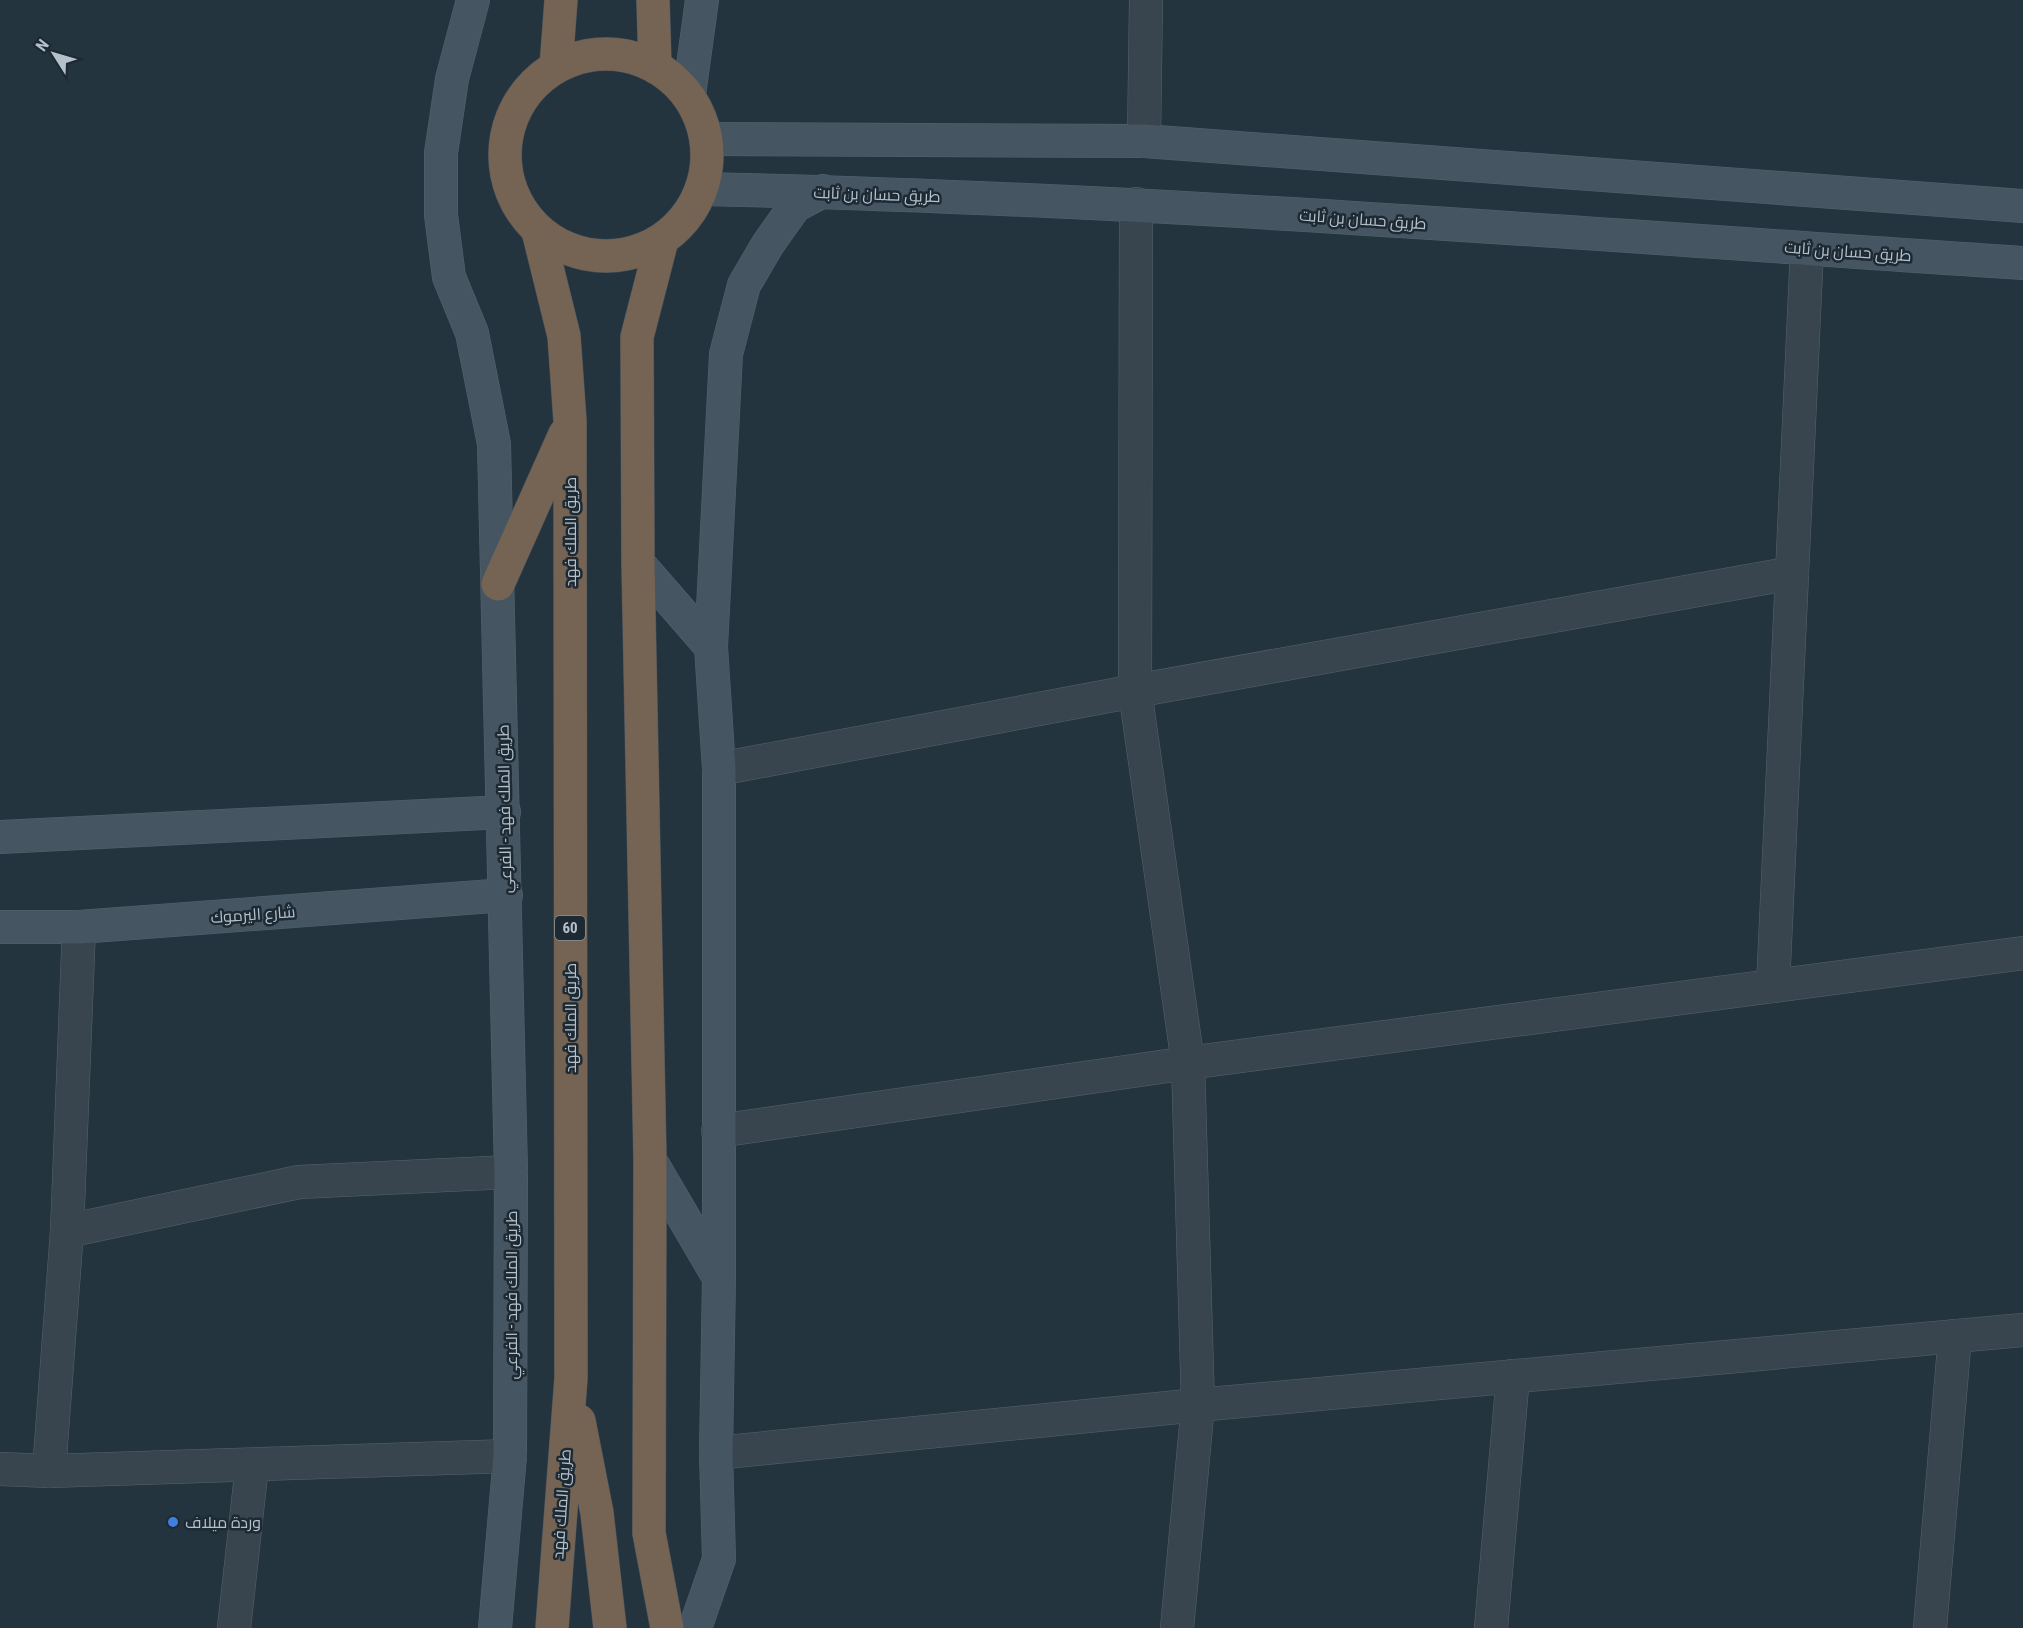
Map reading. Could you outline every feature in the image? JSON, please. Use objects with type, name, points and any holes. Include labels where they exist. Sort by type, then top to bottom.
[{"type":"highway","points":[[556,68],[561,0]]},
{"type":"highway","points":[[653,0],[655,67]]},
{"type":"highway","points":[[601,53],[635,57],[655,67],[666,72],[689,95],[703,124],[708,157],[702,189],[686,218],[662,240],[632,254],[600,257],[567,249],[538,231],[516,204],[506,172],[506,138],[517,105],[539,79],[568,61],[601,53]]},
{"type":"highway","name":"طريق الملك فهد","points":[[538,231],[564,336],[570,421],[571,1378],[552,1628]]},
{"type":"highway","points":[[662,240],[637,337],[638,563],[650,1160],[649,1533],[666,1628]]},
{"type":"highway","points":[[498,584],[570,421]]},
{"type":"highway","points":[[571,1378],[597,1513],[610,1628]]},
{"type":"street","name":"طريق الملك فهد - الفرعي","points":[[473,0],[452,80],[441,153],[441,214],[449,277],[472,333],[494,444],[511,1173],[510,1456],[495,1628]]},
{"type":"street","points":[[689,95],[702,0]]},
{"type":"street","points":[[1144,141],[1146,0]]},
{"type":"street","points":[[706,139],[1144,141],[2023,206]]},
{"type":"street","name":"طريق حسان بن ثابت","points":[[702,189],[823,191],[1136,204],[2023,263]]},
{"type":"street","points":[[695,1628],[718,1559],[716,1453],[719,1277],[718,770],[711,647],[726,354],[744,285],[768,244],[795,206],[823,191]]},
{"type":"street","points":[[1136,204],[1135,691],[1188,1063],[1198,1405],[1177,1628]]},
{"type":"street","points":[[1773,986],[1807,249]]},
{"type":"street","points":[[638,563],[711,647]]},
{"type":"street","points":[[718,770],[1135,691],[1792,573]]},
{"type":"street","points":[[0,837],[504,812]]},
{"type":"street","name":"شارع اليرموك","points":[[0,927],[79,927],[506,895]]},
{"type":"street","points":[[49,1471],[67,1231],[79,927]]},
{"type":"street","points":[[718,1131],[1188,1063],[2023,953]]},
{"type":"street","points":[[650,1160],[719,1277]]},
{"type":"street","points":[[67,1231],[299,1182],[511,1173]]},
{"type":"street","points":[[716,1453],[1198,1405],[2023,1330]]},
{"type":"street","points":[[1930,1628],[1955,1336]]},
{"type":"street","points":[[1491,1628],[1513,1376]]},
{"type":"street","points":[[0,1469],[49,1471],[252,1466],[510,1456]]},
{"type":"street","points":[[234,1628],[252,1466]]},
{"type":"place","name":"وردة ميلاف","points":[[173,1522]]}]
